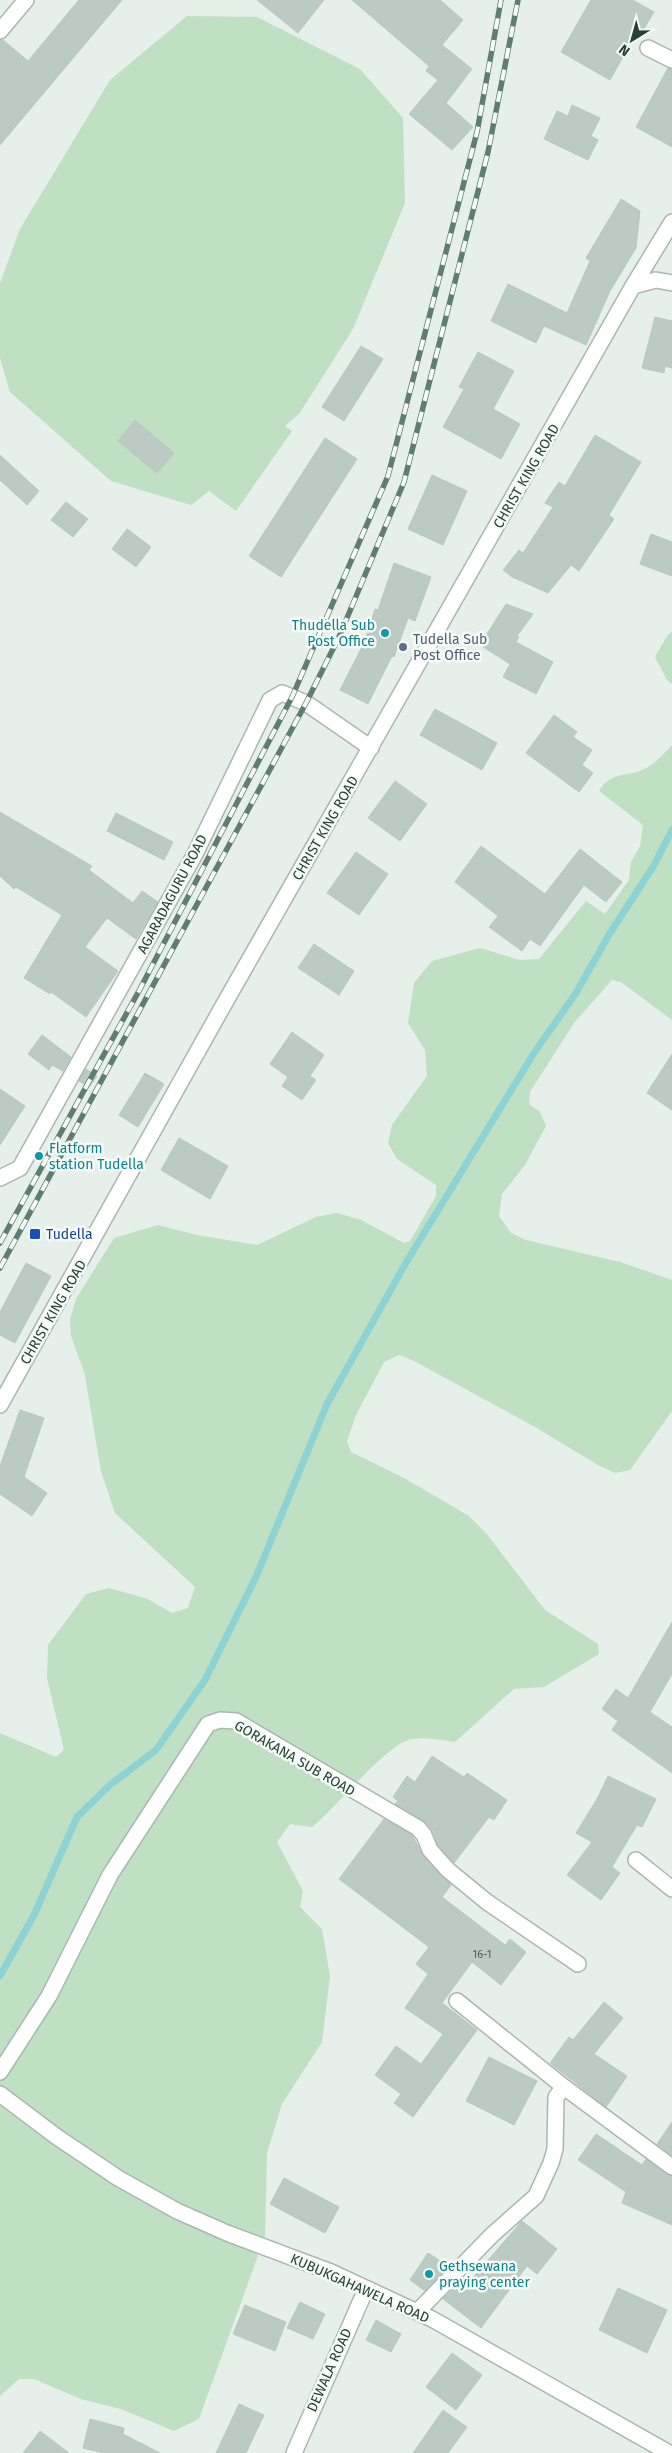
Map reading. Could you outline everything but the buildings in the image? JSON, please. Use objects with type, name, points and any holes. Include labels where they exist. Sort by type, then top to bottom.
[{"type":"street","points":[[0,31],[26,0]]},
{"type":"street","points":[[648,48],[672,60]]},
{"type":"street","name":"CHRIST KING ROAD","points":[[0,1405],[633,286],[672,222]]},
{"type":"street","points":[[633,286],[656,280],[672,283]]},
{"type":"street","name":"AGARADAGURU ROAD","points":[[0,1178],[20,1168],[111,1008],[195,854],[270,700],[282,693],[306,703],[371,748]]},
{"type":"street","name":"GORAKANA SUB ROAD","points":[[0,2072],[49,1996],[110,1875],[208,1724],[220,1720],[236,1721],[418,1828],[424,1835],[430,1850],[448,1870],[487,1902],[578,1964]]},
{"type":"street","points":[[636,1860],[672,1889]]},
{"type":"street","points":[[457,2001],[564,2087],[672,2167]]},
{"type":"street","points":[[416,2312],[492,2235],[536,2196],[553,2156],[556,2097],[564,2087]]},
{"type":"street","name":"KUBUKGAHAWELA ROAD","points":[[0,2094],[57,2137],[118,2178],[176,2211],[228,2234],[331,2272],[416,2312],[669,2453]]},
{"type":"street","name":"DEWALA ROAD","points":[[294,2453],[366,2288]]},
{"type":"green space","points":[[187,16],[257,17],[360,69],[403,118],[405,203],[353,329],[299,414],[285,426],[292,431],[236,511],[209,491],[191,505],[111,481],[10,392],[0,358],[0,283],[20,229],[110,80]]},
{"type":"green space","points":[[672,631],[672,684],[667,680],[655,657]]},
{"type":"green space","points":[[672,745],[672,1020],[621,982],[612,980],[574,1023],[530,1092],[529,1104],[540,1112],[546,1126],[525,1165],[502,1194],[499,1216],[511,1233],[526,1240],[620,1262],[672,1280],[672,1411],[630,1470],[615,1473],[598,1465],[535,1427],[414,1361],[399,1355],[384,1362],[356,1415],[347,1441],[351,1452],[404,1478],[469,1516],[486,1533],[545,1610],[598,1644],[599,1654],[544,1687],[514,1689],[455,1742],[423,1738],[412,1739],[402,1743],[376,1763],[312,1827],[290,1824],[277,1842],[303,1891],[300,1907],[322,1929],[330,1976],[322,2042],[282,2104],[267,2153],[265,2236],[199,2419],[174,2431],[121,2409],[81,2399],[34,2379],[19,2379],[0,2396],[0,1733],[56,1757],[64,1750],[47,1678],[48,1645],[86,1594],[109,1588],[148,1599],[172,1613],[188,1608],[195,1587],[115,1513],[101,1471],[85,1375],[71,1336],[70,1319],[76,1299],[114,1238],[158,1225],[197,1235],[257,1245],[316,1217],[337,1213],[361,1220],[404,1243],[410,1241],[436,1196],[436,1185],[397,1159],[388,1143],[392,1125],[427,1076],[425,1050],[408,1023],[414,983],[432,961],[480,948],[520,960],[539,959],[586,901],[605,914],[629,880],[631,862],[640,846],[643,825],[599,791],[604,784],[615,777],[642,770],[651,765]]},
{"type":"waterway","points":[[0,1976],[34,1915],[77,1817],[110,1785],[156,1750],[205,1680],[256,1577],[327,1404],[407,1261],[534,1053],[576,993],[610,933],[653,867],[672,830]]},
{"type":"railway","points":[[0,1243],[140,989],[292,697],[388,476],[477,132],[501,0]]},
{"type":"railway","points":[[0,1268],[306,703],[339,637],[404,482],[488,152],[518,0]]},
{"type":"place","name":"Thudella Sub Post Office","points":[[385,633]]},
{"type":"place","name":"Tudella Sub Post Office","points":[[403,647]]},
{"type":"place","name":"Flatform station Tudella","points":[[39,1156]]},
{"type":"place","name":"Tudella","points":[[35,1234]]},
{"type":"place","name":"Gethsewana praying center","points":[[429,2274]]}]
